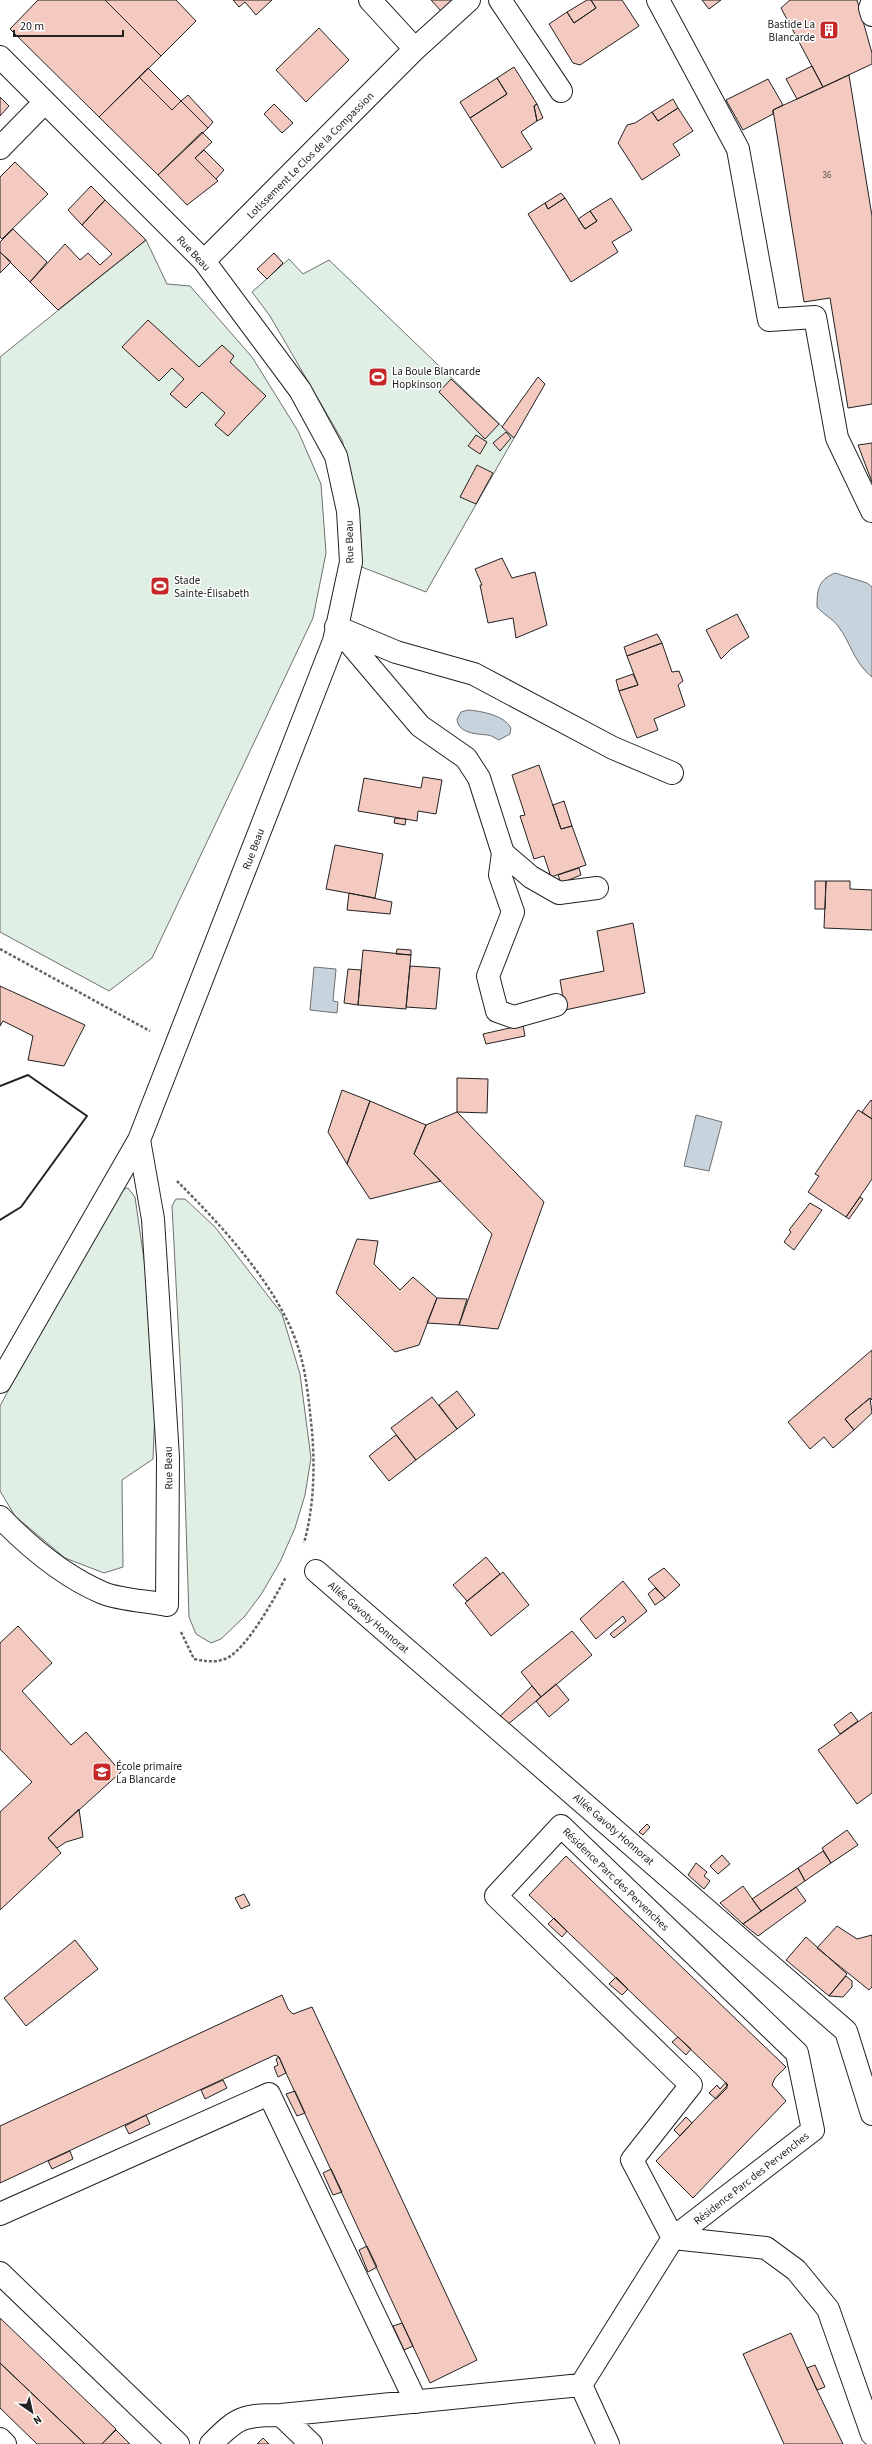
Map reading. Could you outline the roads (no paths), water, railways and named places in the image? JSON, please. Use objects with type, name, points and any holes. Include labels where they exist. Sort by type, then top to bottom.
[{"type":"street","points":[[370,0],[414,49]]},
{"type":"street","name":"Lotissement Le Clos de la Compassion","points":[[204,261],[414,49],[469,0]]},
{"type":"street","points":[[500,0],[561,91]]},
{"type":"street","points":[[658,0],[738,149],[769,320],[815,317],[837,438],[872,510]]},
{"type":"street","points":[[872,2],[870,8],[872,15]]},
{"type":"street","name":"Rue Beau","points":[[0,57],[204,261],[300,390],[336,456],[348,511],[351,562],[334,641],[139,1140],[0,1382]]},
{"type":"street","points":[[0,148],[45,102]]},
{"type":"street","points":[[336,627],[396,652],[474,674],[613,748],[672,773]]},
{"type":"street","points":[[336,627],[420,726],[466,758],[479,778],[503,853],[500,875],[513,912],[488,976],[498,1011],[514,1017],[556,1005]]},
{"type":"street","points":[[503,853],[531,876],[558,893],[597,888]]},
{"type":"street","name":"Rue Beau","points":[[0,1517],[25,1543],[54,1566],[104,1594],[167,1605],[168,1457],[153,1219],[139,1140]]},
{"type":"street","name":"Allée Gavoty Honnorat","points":[[316,1571],[846,2031],[872,2114]]},
{"type":"street","name":"Résidence Parc des Pervenches","points":[[581,2385],[673,2238],[813,2130],[798,2053],[561,1826],[496,1896],[690,2085],[632,2160],[673,2238]]},
{"type":"street","points":[[0,2214],[269,2094],[416,2402]]},
{"type":"street","name":"Résidence Parc des Pervenches","points":[[673,2238],[766,2248],[796,2270],[828,2309],[872,2434]]},
{"type":"street","points":[[0,2273],[178,2444]]},
{"type":"street","points":[[210,2444],[230,2424],[252,2415],[281,2415],[581,2385],[608,2444]]},
{"type":"street","points":[[281,2415],[311,2444]]},
{"type":"street","points":[[0,2439],[5,2444]]},
{"type":"place","name":"Bastide La Blancarde","points":[[829,30]]},
{"type":"place","name":"La Boule Blancarde Hopkinson","points":[[378,377]]},
{"type":"place","name":"Stade Sainte-Élisabeth","points":[[160,586]]},
{"type":"place","name":"École primaire La Blancarde","points":[[102,1772]]}]
